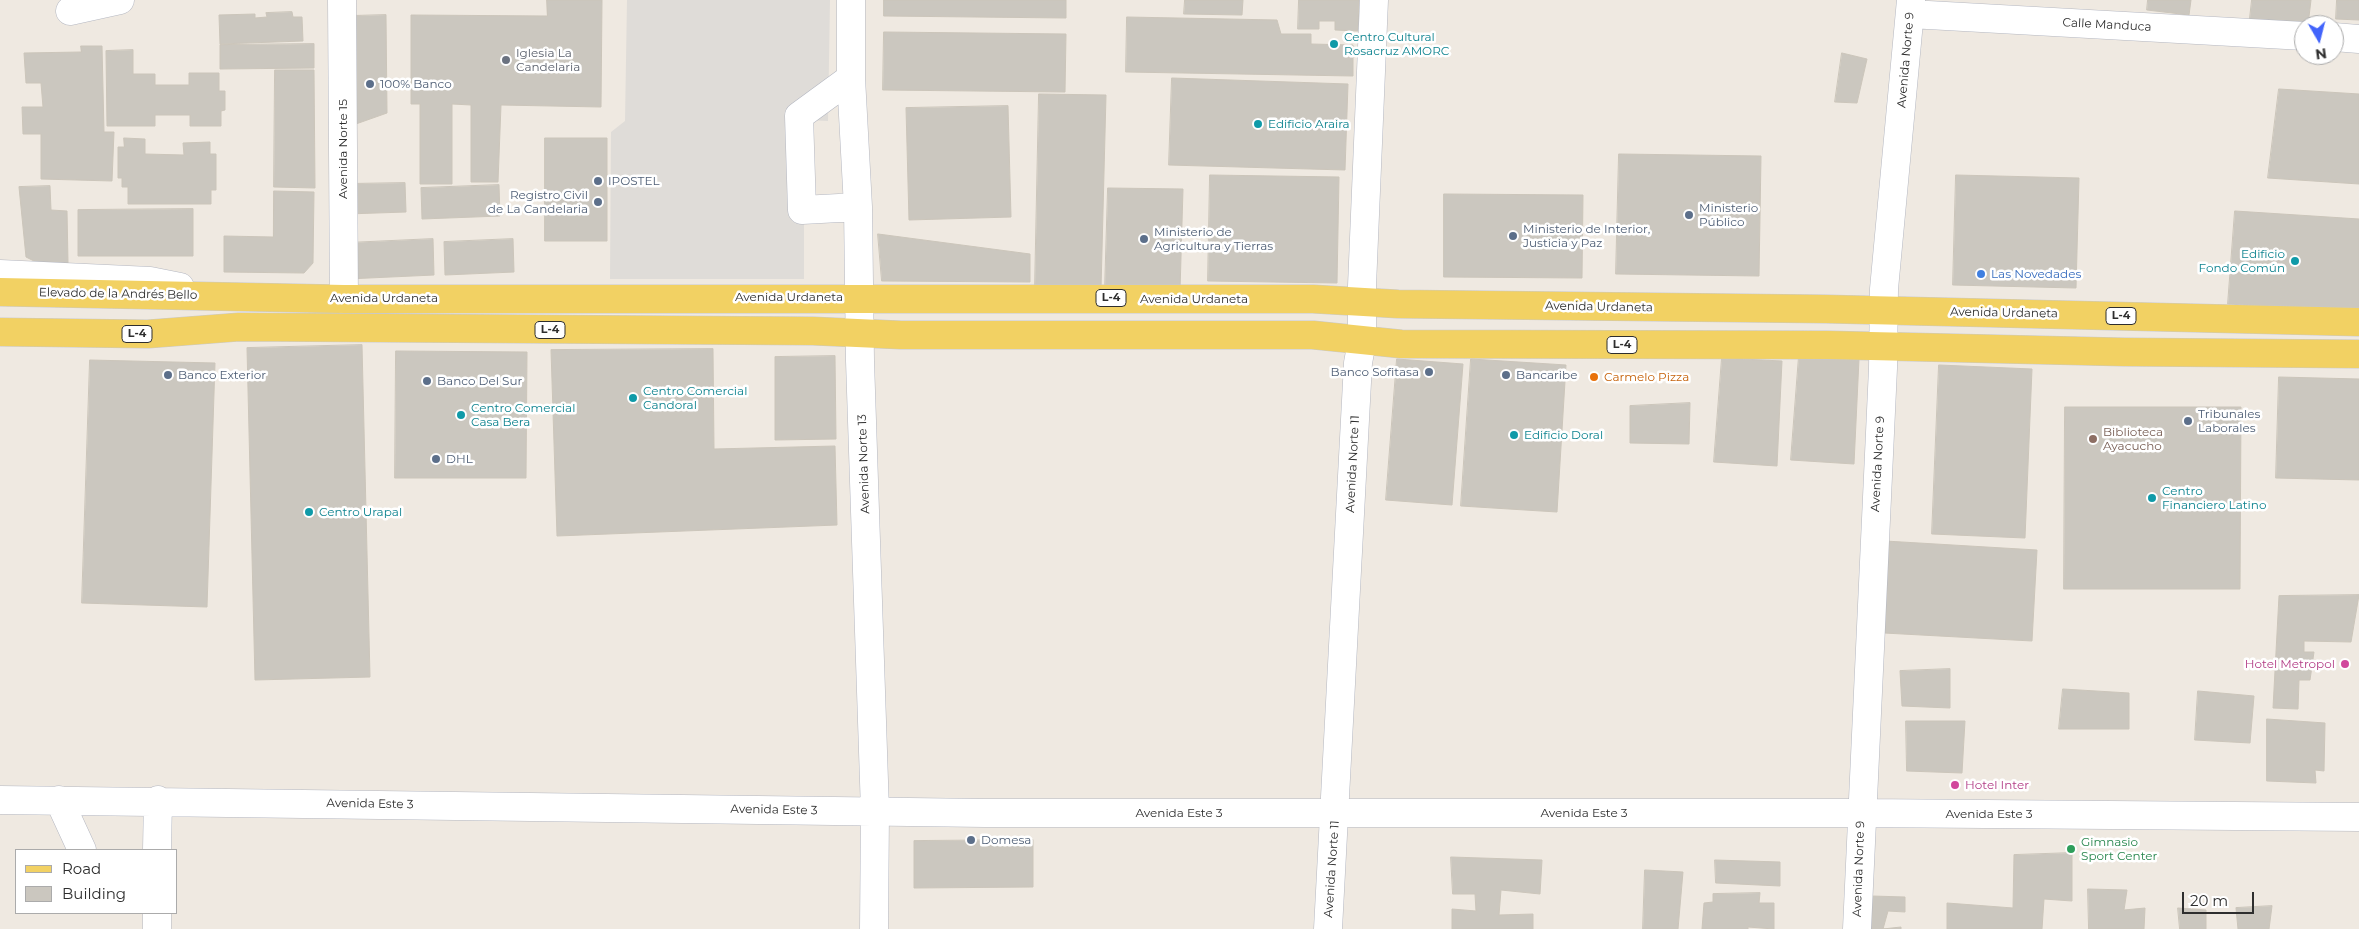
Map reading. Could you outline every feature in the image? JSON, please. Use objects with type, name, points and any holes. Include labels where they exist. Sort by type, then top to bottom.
[{"type":"main road","name":"Elevado de la Andrés Bello","points":[[0,292],[73,306],[239,327]]},
{"type":"main road","name":"Avenida Urdaneta","points":[[236,296],[344,298],[859,297],[1313,299],[1362,303],[1882,310],[2359,322]]},
{"type":"main road","name":"Elevado de la Andrés Bello","points":[[0,316],[73,306],[236,296]]},
{"type":"main road","name":"L-4","points":[[0,332],[148,334],[239,327],[803,331],[860,334],[1313,335],[1402,344],[1883,346],[2124,352],[2359,354]]},
{"type":"street","points":[[70,11],[120,0]]},
{"type":"street","name":"Avenida Norte 15","points":[[342,0],[344,298]]},
{"type":"street","name":"Avenida Norte 13","points":[[851,0],[851,78],[858,207],[860,334],[875,812],[874,929]]},
{"type":"street","name":"Avenida Norte 11","points":[[1328,929],[1358,363],[1362,341],[1374,0]]},
{"type":"street","name":"Calle Manduca","points":[[1911,7],[2294,35]]},
{"type":"street","name":"Avenida Norte 9","points":[[1857,929],[1883,346],[1882,310],[1911,7]]},
{"type":"street","points":[[2344,38],[2359,39]]},
{"type":"street","points":[[851,78],[799,116],[802,210],[858,207]]},
{"type":"street","name":"Avenida Urdaneta","points":[[0,274],[150,281],[236,296]]},
{"type":"street","name":"Avenida Este 3","points":[[0,800],[158,800],[875,812],[1861,813],[2359,816]]},
{"type":"street","points":[[60,800],[82,849]]},
{"type":"street","points":[[158,800],[158,849]]},
{"type":"street","points":[[157,914],[157,929]]},
{"type":"shaded area","points":[[627,0],[830,0],[828,121],[804,120],[804,279],[610,279],[611,132],[625,121]]},
{"type":"building","name":"Iglesia La Candelaria","points":[[547,0],[602,0],[601,107],[501,105],[498,182],[471,182],[471,105],[452,104],[452,184],[420,184],[420,104],[411,104],[411,15],[547,16]]},
{"type":"building","points":[[884,0],[1066,0],[1066,18],[884,16]]},
{"type":"building","points":[[1185,0],[1243,0],[1242,15],[1184,14]]},
{"type":"building","points":[[1299,0],[1359,0],[1358,31],[1335,30],[1335,21],[1319,21],[1319,29],[1298,29]]},
{"type":"building","points":[[2148,0],[2191,0],[2189,15],[2147,10]]},
{"type":"building","points":[[2252,0],[2311,0],[2309,15],[2294,15],[2294,25],[2249,27]]},
{"type":"building","points":[[2337,0],[2359,0],[2359,20],[2344,19],[2344,15],[2336,15]]},
{"type":"building","points":[[292,12],[293,17],[302,17],[303,41],[220,44],[219,15],[255,14],[255,18],[267,17],[266,13]]},
{"type":"building","points":[[386,15],[387,113],[353,125],[351,16]]},
{"type":"building","points":[[1127,17],[1277,20],[1281,34],[1311,34],[1311,44],[1353,45],[1353,76],[1126,72]]},
{"type":"building","points":[[884,32],[1066,34],[1065,92],[883,90]]},
{"type":"building","points":[[314,44],[314,68],[220,69],[220,45]]},
{"type":"building","points":[[81,46],[102,46],[104,132],[114,132],[112,181],[41,179],[41,134],[23,134],[22,107],[43,107],[41,83],[26,83],[24,53],[81,52]]},
{"type":"building","points":[[133,50],[133,74],[155,74],[155,85],[189,85],[189,73],[219,73],[219,91],[225,91],[225,110],[221,111],[221,126],[190,126],[190,115],[155,115],[155,126],[107,126],[106,51]]},
{"type":"building","points":[[1842,53],[1867,59],[1857,103],[1835,102]]},
{"type":"building","points":[[275,70],[314,70],[315,188],[274,187]]},
{"type":"building","name":"Edificio Araira","points":[[1172,78],[1348,84],[1345,170],[1169,165]]},
{"type":"building","points":[[2279,89],[2359,94],[2359,184],[2268,178]]},
{"type":"building","points":[[1039,94],[1106,95],[1101,289],[1035,288]]},
{"type":"building","points":[[1008,106],[1011,217],[909,220],[906,108]]},
{"type":"building","points":[[124,138],[145,139],[145,154],[184,155],[183,143],[210,142],[210,154],[216,154],[216,190],[211,190],[211,204],[128,204],[128,187],[122,187],[122,178],[118,178],[118,147],[124,147]]},
{"type":"building","points":[[545,138],[607,138],[607,241],[545,241]]},
{"type":"building","name":"Ministerio Público","points":[[1619,154],[1761,156],[1759,276],[1616,274]]},
{"type":"building","points":[[1210,175],[1339,177],[1337,283],[1208,281]]},
{"type":"building","points":[[1956,175],[2079,178],[2076,288],[1953,285]]},
{"type":"building","points":[[405,183],[406,212],[347,214],[346,184]]},
{"type":"building","points":[[499,185],[500,216],[422,219],[421,188]]},
{"type":"building","points":[[50,186],[51,210],[67,211],[68,263],[38,263],[26,257],[19,187]]},
{"type":"building","name":"Ministerio de Agricultura y Tierras","points":[[1108,188],[1183,189],[1180,291],[1105,289]]},
{"type":"building","points":[[274,191],[314,192],[313,263],[304,273],[224,272],[224,236],[273,237]]},
{"type":"building","name":"Ministerio de Interior, Justicia y Paz","points":[[1444,194],[1583,195],[1582,278],[1444,277]]},
{"type":"building","points":[[193,209],[193,256],[78,256],[78,210]]},
{"type":"building","name":"Edificio Fondo Común","points":[[2235,211],[2359,219],[2359,312],[2228,304]]},
{"type":"building","points":[[878,234],[1030,254],[1030,282],[882,281]]},
{"type":"building","points":[[433,239],[434,275],[347,279],[347,243]]},
{"type":"building","points":[[513,239],[514,272],[445,275],[444,242]]},
{"type":"building","name":"Centro Urapal","points":[[362,345],[370,677],[255,680],[247,348]]},
{"type":"building","name":"Centro Comercial Candoral","points":[[713,349],[714,449],[835,446],[837,525],[557,536],[551,350]]},
{"type":"building","name":"Centro Comercial Casa Bera","points":[[396,351],[527,352],[526,478],[395,478]]},
{"type":"building","points":[[835,356],[836,439],[775,440],[775,357]]},
{"type":"building","points":[[1799,356],[1859,359],[1854,464],[1791,460]]},
{"type":"building","points":[[1722,358],[1782,361],[1777,466],[1714,462]]},
{"type":"building","points":[[1397,359],[1463,364],[1452,505],[1386,500]]},
{"type":"building","name":"Edificio Doral","points":[[1471,359],[1566,365],[1557,512],[1461,506]]},
{"type":"building","points":[[90,360],[215,363],[207,607],[82,603]]},
{"type":"building","points":[[1939,365],[2032,369],[2025,538],[1932,534]]},
{"type":"building","points":[[2279,377],[2359,379],[2359,480],[2276,478]]},
{"type":"building","points":[[1690,403],[1689,444],[1630,443],[1630,406]]},
{"type":"building","name":"Centro Financiero Latino","points":[[2065,407],[2241,407],[2240,589],[2064,589]]},
{"type":"building","points":[[1885,541],[2037,550],[2032,641],[1884,633]]},
{"type":"building","points":[[2359,595],[2351,642],[2304,641],[2304,652],[2314,652],[2310,680],[2299,680],[2298,709],[2273,708],[2279,596]]},
{"type":"building","points":[[1950,669],[1950,708],[1902,706],[1900,671]]},
{"type":"building","points":[[2063,689],[2129,693],[2129,729],[2059,729]]},
{"type":"building","points":[[2198,691],[2254,696],[2250,743],[2195,740]]},
{"type":"building","points":[[2267,719],[2325,723],[2324,771],[2315,770],[2316,783],[2267,781]]},
{"type":"building","points":[[1906,721],[1965,721],[1962,773],[1907,771]]},
{"type":"building","points":[[1033,840],[1033,887],[914,888],[914,841]]},
{"type":"building","points":[[2072,853],[2072,901],[2044,899],[2042,929],[1947,929],[1947,903],[2013,908],[2014,855]]},
{"type":"building","points":[[1451,857],[1542,860],[1540,894],[1501,890],[1499,915],[1533,914],[1533,929],[1452,929],[1452,909],[1476,911],[1475,894],[1453,894]]},
{"type":"building","points":[[1715,860],[1780,862],[1780,886],[1716,883]]},
{"type":"building","points":[[1645,870],[1683,872],[1678,929],[1643,929]]},
{"type":"building","points":[[2088,889],[2127,890],[2124,910],[2145,908],[2144,929],[2089,929]]},
{"type":"building","points":[[1760,893],[1759,903],[1774,903],[1774,929],[1748,927],[1748,929],[1702,929],[1704,903],[1713,902],[1713,894]]},
{"type":"building","points":[[1872,896],[1905,897],[1905,912],[1888,911],[1883,929],[1868,929]]},
{"type":"building","points":[[2272,906],[2269,929],[2238,929],[2236,908]]},
{"type":"building","points":[[2178,908],[2206,910],[2206,929],[2180,929]]},
{"type":"building","points":[[1901,927],[1901,929],[1883,929]]},
{"type":"place","name":"Centro Cultural Rosacruz AMORC","points":[[1334,44]]},
{"type":"place","name":"Iglesia La Candelaria","points":[[506,60]]},
{"type":"place","name":"100% Banco","points":[[370,84]]},
{"type":"place","name":"Edificio Araira","points":[[1258,124]]},
{"type":"place","name":"IPOSTEL","points":[[598,181]]},
{"type":"place","name":"Registro Civil de La Candelaria","points":[[598,202]]},
{"type":"place","name":"Ministerio Público","points":[[1689,215]]},
{"type":"place","name":"Ministerio de Interior, Justicia y Paz","points":[[1513,236]]},
{"type":"place","name":"Ministerio de Agricultura y Tierras","points":[[1144,239]]},
{"type":"place","name":"Edificio Fondo Común","points":[[2295,261]]},
{"type":"place","name":"Las Novedades","points":[[1981,274]]},
{"type":"place","name":"Banco Sofitasa","points":[[1429,372]]},
{"type":"place","name":"Banco Exterior","points":[[168,375]]},
{"type":"place","name":"Bancaribe","points":[[1506,375]]},
{"type":"place","name":"Carmelo Pizza","points":[[1594,377]]},
{"type":"place","name":"Banco Del Sur","points":[[427,381]]},
{"type":"place","name":"Centro Comercial Candoral","points":[[633,398]]},
{"type":"place","name":"Centro Comercial Casa Bera","points":[[461,415]]},
{"type":"place","name":"Tribunales Laborales","points":[[2188,421]]},
{"type":"place","name":"Edificio Doral","points":[[1514,435]]},
{"type":"place","name":"Biblioteca Ayacucho","points":[[2093,439]]},
{"type":"place","name":"DHL","points":[[436,459]]},
{"type":"place","name":"Centro Financiero Latino","points":[[2152,498]]},
{"type":"place","name":"Centro Urapal","points":[[309,512]]},
{"type":"place","name":"Hotel Metropol","points":[[2345,664]]},
{"type":"place","name":"Hotel Inter","points":[[1955,785]]},
{"type":"place","name":"Domesa","points":[[971,840]]},
{"type":"place","name":"Gimnasio Sport Center","points":[[2071,849]]}]
